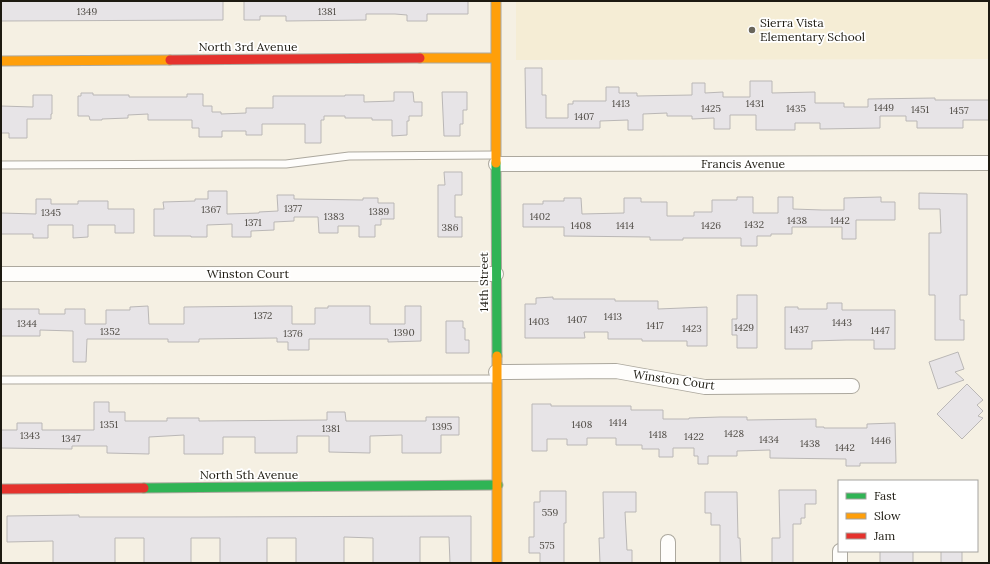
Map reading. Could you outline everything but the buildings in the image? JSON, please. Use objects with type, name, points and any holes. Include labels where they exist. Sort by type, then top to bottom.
[{"type":"street","name":"14th Street","points":[[496,1],[497,563]]},
{"type":"street","name":"North 3rd Avenue","points":[[1,61],[496,58]]},
{"type":"street","name":"Francis Avenue","points":[[496,159],[989,163]]},
{"type":"street","name":"Winston Court","points":[[1,274],[496,274]]},
{"type":"street","name":"Winston Court","points":[[496,376],[616,371],[705,387],[852,386]]},
{"type":"street","name":"North 5th Avenue","points":[[1,489],[498,486]]},
{"type":"street","points":[[668,542],[668,563]]},
{"type":"street","points":[[840,552],[840,563]]},
{"type":"lane","points":[[1,165],[286,164],[349,156],[496,159]]},
{"type":"lane","points":[[1,380],[496,376]]},
{"type":"shaded area","name":"Sierra Vista Elementary School","points":[[516,1],[989,1],[989,59],[516,60]]},
{"type":"traffic: fast","points":[[496,163],[497,356]]},
{"type":"traffic: fast","points":[[144,488],[498,485]]},
{"type":"traffic: slow","points":[[496,1],[496,163]]},
{"type":"traffic: slow","points":[[420,58],[496,58]]},
{"type":"traffic: slow","points":[[1,61],[170,60]]},
{"type":"traffic: slow","points":[[497,356],[497,563]]},
{"type":"traffic: jam","points":[[170,60],[420,58]]},
{"type":"traffic: jam","points":[[1,489],[144,488]]},
{"type":"place","name":"Sierra Vista Elementary School","points":[[752,30]]}]
